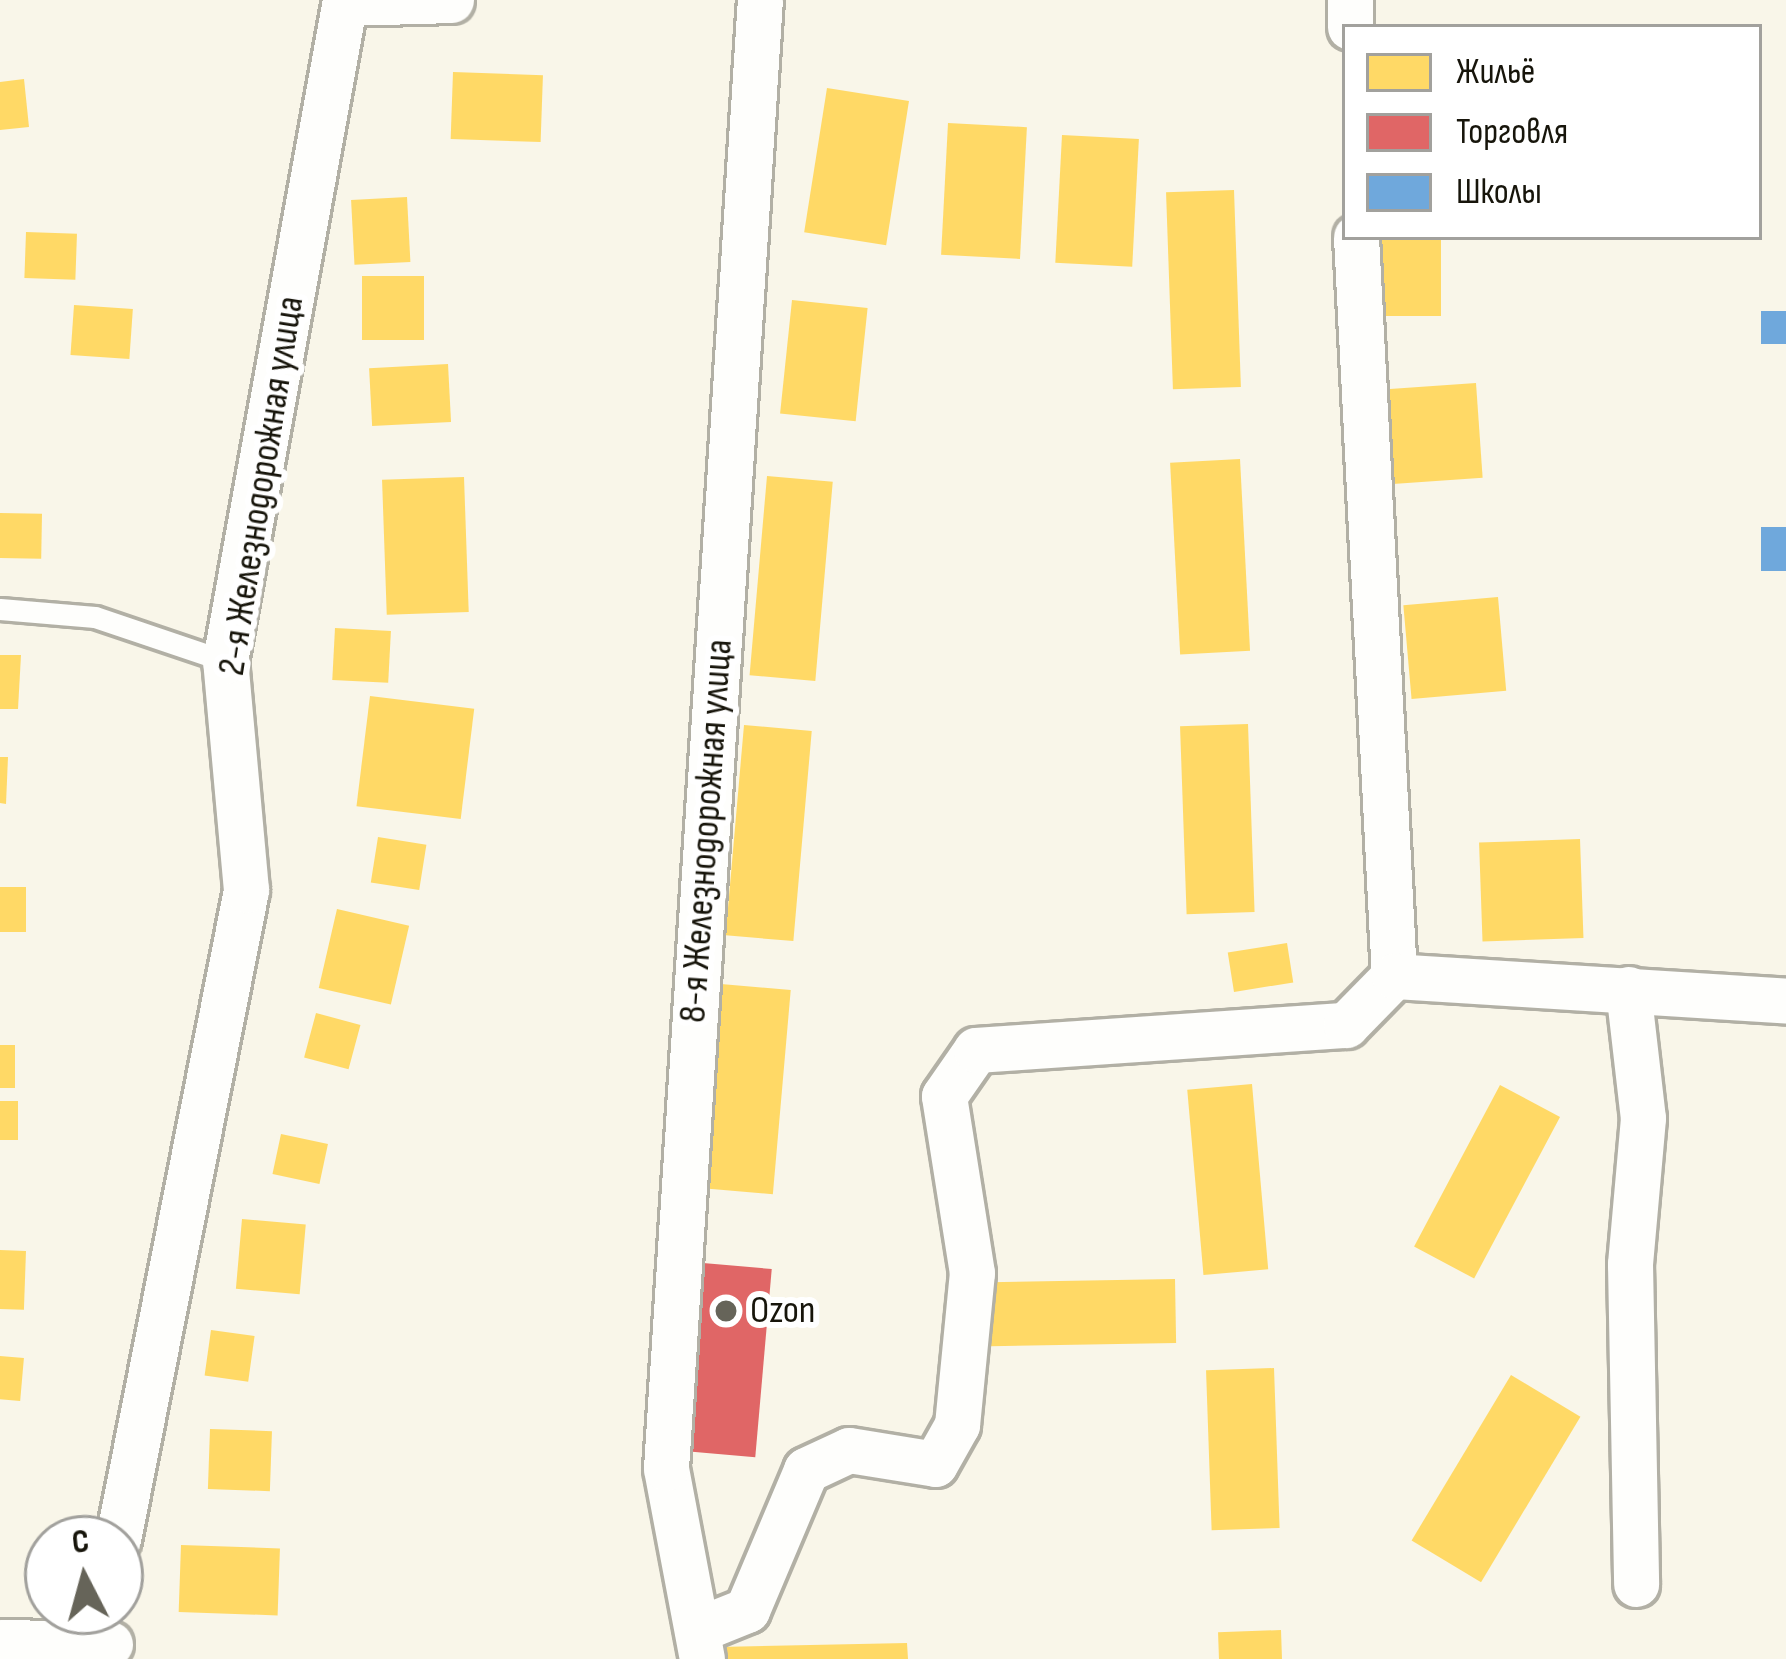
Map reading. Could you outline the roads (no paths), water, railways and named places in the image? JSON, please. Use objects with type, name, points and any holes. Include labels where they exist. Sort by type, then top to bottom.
[{"type":"street","points":[[345,2],[451,0]]},
{"type":"street","name":"8-я Железнодорожная улица","points":[[700,1645],[666,1468],[760,0]]},
{"type":"street","name":"2-я Железнодорожная улица","points":[[123,1515],[245,890],[225,662],[345,2]]},
{"type":"street","points":[[700,1645],[747,1610],[806,1470],[849,1450],[935,1464],[956,1425],[972,1274],[944,1096],[956,1068],[976,1050],[1346,1024],[1394,976],[1356,240]]},
{"type":"street","points":[[1394,976],[1786,1001]]},
{"type":"street","points":[[1628,989],[1643,1118],[1630,1264],[1636,1584]]},
{"type":"street","points":[[0,1642],[111,1638]]},
{"type":"lane","points":[[0,609],[95,617],[225,662]]},
{"type":"place","name":"Ozon","points":[[726,1311]]}]
